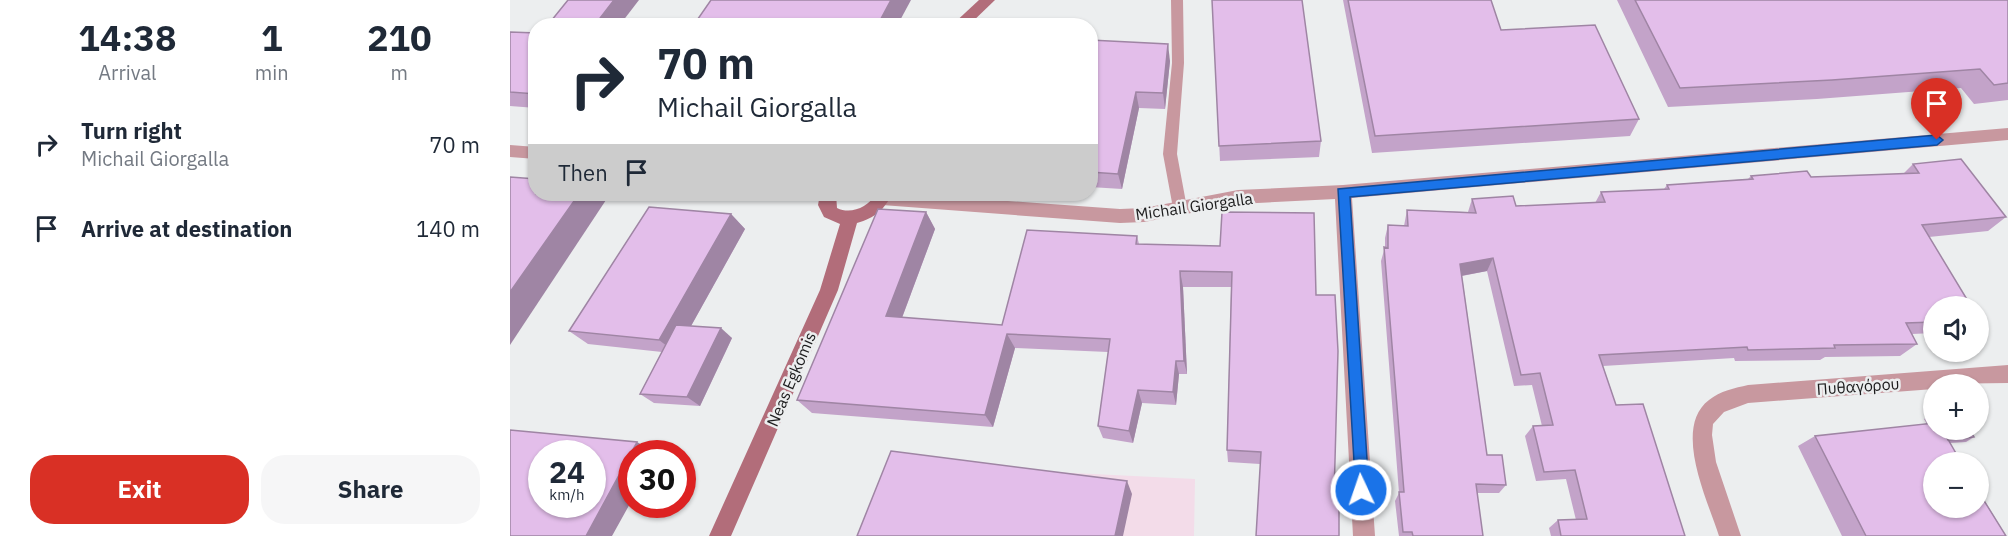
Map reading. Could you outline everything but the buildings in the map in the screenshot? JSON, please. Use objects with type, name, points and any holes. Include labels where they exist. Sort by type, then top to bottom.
[{"type":"street","points":[[967,18],[988,0]]},
{"type":"street","name":"Michail Giorgalla","points":[[936,201],[1074,214],[1144,215],[1238,197],[1343,192],[2008,134]]},
{"type":"street","points":[[510,151],[528,152]]},
{"type":"street","points":[[1343,192],[1364,536]]},
{"type":"street","points":[[826,201],[830,210],[840,217],[850,218],[867,213],[878,201]]},
{"type":"street","name":"Neas Egkomis","points":[[720,536],[829,290],[850,218]]},
{"type":"street","name":"Πυθαγόρου","points":[[1730,536],[1701,447],[1702,426],[1711,409],[1727,398],[1748,394],[2008,374]]},
{"type":"lane","points":[[1177,0],[1178,63],[1170,154],[1180,208]]},
{"type":"shaded area","points":[[906,465],[1195,479],[1194,536],[879,536]]},
{"type":"route","points":[[1361,490],[1343,192],[1937,140]]}]
